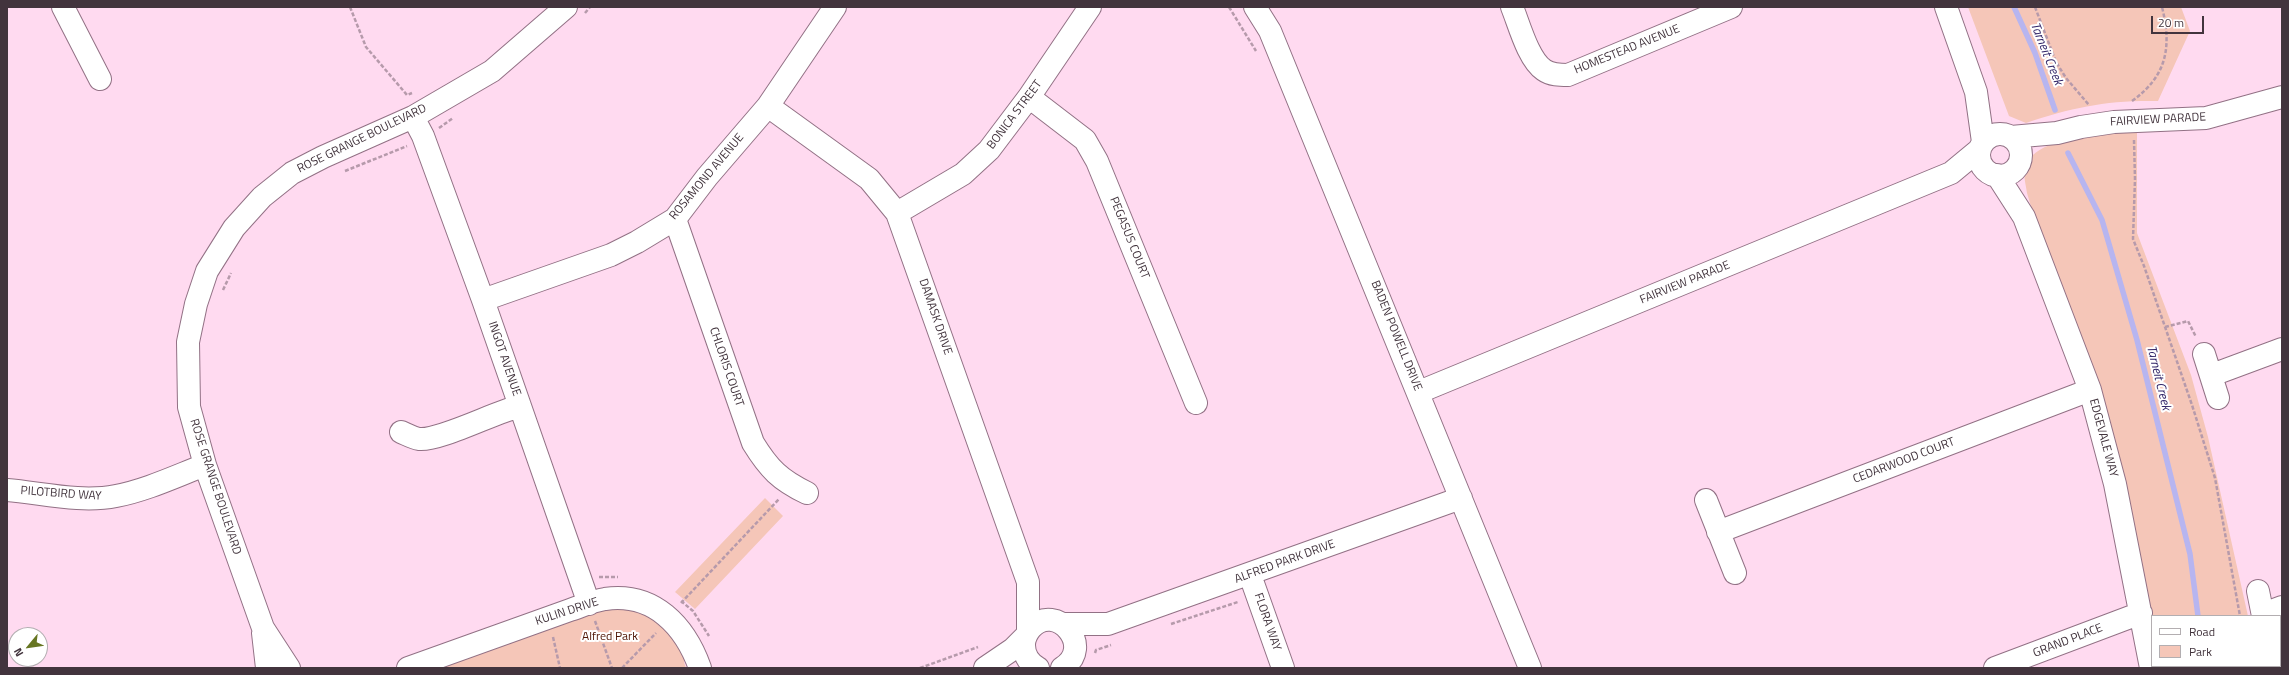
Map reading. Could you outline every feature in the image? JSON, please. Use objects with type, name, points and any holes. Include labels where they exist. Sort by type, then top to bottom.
[{"type":"street","points":[[63,7],[100,79]]},
{"type":"street","name":"ROSAMOND AVENUE","points":[[483,300],[611,255],[637,242],[675,219],[707,177],[768,106],[835,7]]},
{"type":"street","name":"BONICA STREET","points":[[897,213],[963,174],[989,150],[1029,97],[1090,7]]},
{"type":"street","name":"BADEN POWELL DRIVE","points":[[1255,7],[1270,31],[1419,392],[1530,668]]},
{"type":"street","name":"HOMESTEAD AVENUE","points":[[1512,7],[1536,62],[1544,71],[1556,75],[1568,75],[1731,7]]},
{"type":"street","points":[[1946,7],[1976,92],[1982,145],[1981,162],[1994,174],[2010,173],[2019,162],[2019,147],[2007,136],[1976,92]]},
{"type":"street","name":"ROSE GRANGE BOULEVARD","points":[[289,668],[263,628],[205,465],[189,407],[188,342],[196,304],[207,271],[234,228],[268,192],[292,173],[323,157],[413,117],[492,71],[574,12]]},
{"type":"street","name":"PEGASUS COURT","points":[[1029,97],[1085,140],[1097,161],[1196,403]]},
{"type":"street","name":"FAIRVIEW PARADE","points":[[2007,136],[2057,133],[2097,124],[2206,118],[2282,97]]},
{"type":"street","name":"DAMASK DRIVE","points":[[768,106],[870,179],[897,213],[1028,582],[1060,623],[1074,637],[1074,661]]},
{"type":"street","name":"INGOT AVENUE","points":[[413,117],[422,136],[483,300],[589,604]]},
{"type":"street","name":"FAIRVIEW PARADE","points":[[2019,162],[2057,133]]},
{"type":"street","points":[[1982,145],[1992,135],[2007,136]]},
{"type":"street","name":"FAIRVIEW PARADE","points":[[1419,392],[1951,173],[1982,145]]},
{"type":"street","name":"EDGEVALE WAY","points":[[2019,162],[2024,217]]},
{"type":"street","name":"FAIRVIEW PARADE","points":[[1951,173],[1994,174]]},
{"type":"street","name":"EDGEVALE WAY","points":[[1994,174],[2024,217],[2090,390],[2115,484],[2151,668]]},
{"type":"street","name":"CHLORIS COURT","points":[[675,219],[753,444],[766,466],[800,489]]},
{"type":"street","points":[[2212,375],[2282,349]]},
{"type":"street","points":[[2204,354],[2212,375],[2218,398]]},
{"type":"street","name":"CEDARWOOD COURT","points":[[1718,532],[2090,390]]},
{"type":"street","points":[[401,432],[418,439],[436,437],[504,410],[520,406]]},
{"type":"street","name":"PILOTBIRD WAY","points":[[7,490],[88,498],[115,497],[143,489],[205,465]]},
{"type":"street","name":"ALFRED PARK DRIVE","points":[[1074,661],[1113,633],[1250,575],[1461,498]]},
{"type":"street","points":[[1706,500],[1735,573]]},
{"type":"street","name":"FLORA WAY","points":[[1250,575],[1283,668]]},
{"type":"street","name":"DAMASK DRIVE","points":[[1028,582],[1027,634],[1025,652],[1036,667]]},
{"type":"street","points":[[2258,591],[2269,612]]},
{"type":"street","name":"KULIN DRIVE","points":[[408,668],[606,599],[626,599],[673,612],[687,638],[700,668]]},
{"type":"street","name":"GRAND PLACE","points":[[1995,668],[2141,613]]},
{"type":"street","name":"ALFRED PARK DRIVE","points":[[1027,634],[1040,622],[1060,623],[1113,633]]},
{"type":"street","name":"ROSE GRANGE BOULEVARD","points":[[263,628],[267,668]]},
{"type":"street","points":[[985,668],[1013,649],[1027,634]]},
{"type":"street","points":[[993,668],[1036,667]]},
{"type":"path","points":[[350,7],[366,47],[407,95],[414,92]]},
{"type":"path","points":[[574,12],[590,7]]},
{"type":"path","points":[[2035,7],[2056,62],[2066,78],[2090,107],[2097,124]]},
{"type":"path","points":[[2162,7],[2167,27],[2167,53],[2158,75],[2142,93],[2130,102],[2129,111],[2133,122],[2135,179],[2133,239],[2144,266],[2192,405],[2214,478],[2240,615]]},
{"type":"path","points":[[442,100],[453,118]]},
{"type":"path","points":[[340,172],[406,146],[459,114]]},
{"type":"path","points":[[220,297],[232,271]]},
{"type":"path","points":[[2165,327],[2188,321],[2204,354]]},
{"type":"path","points":[[622,668],[673,612],[800,489]]},
{"type":"path","points":[[1163,627],[1238,602],[1240,609]]},
{"type":"path","points":[[589,604],[612,668]]},
{"type":"path","points":[[558,632],[552,634],[560,668]]},
{"type":"path","points":[[1074,661],[1096,650],[1113,633]]},
{"type":"path","points":[[920,668],[982,646]]},
{"type":"green space","points":[[1968,7],[2181,7],[2190,31],[2158,101],[2107,103],[2075,109],[2026,123],[2009,116]]},
{"type":"green space","points":[[2137,131],[2137,233],[2191,375],[2208,437],[2248,615],[2152,615],[2027,193],[2024,177],[2025,168],[2031,157],[2042,149],[2057,142],[2074,138]]},
{"type":"green space","points":[[765,498],[783,516],[695,609],[675,592]]},
{"type":"green space","name":"Alfred Park","points":[[617,606],[658,618],[687,654],[684,662],[686,668],[429,668],[596,609]]},
{"type":"green space","points":[[2160,667],[2260,667],[2260,668]]},
{"type":"waterway","name":"Tarneit Creek","points":[[2014,7],[2035,53],[2055,110]]},
{"type":"waterway","name":"Tarneit Creek","points":[[2068,153],[2102,220],[2137,340],[2190,554],[2198,615]]}]
